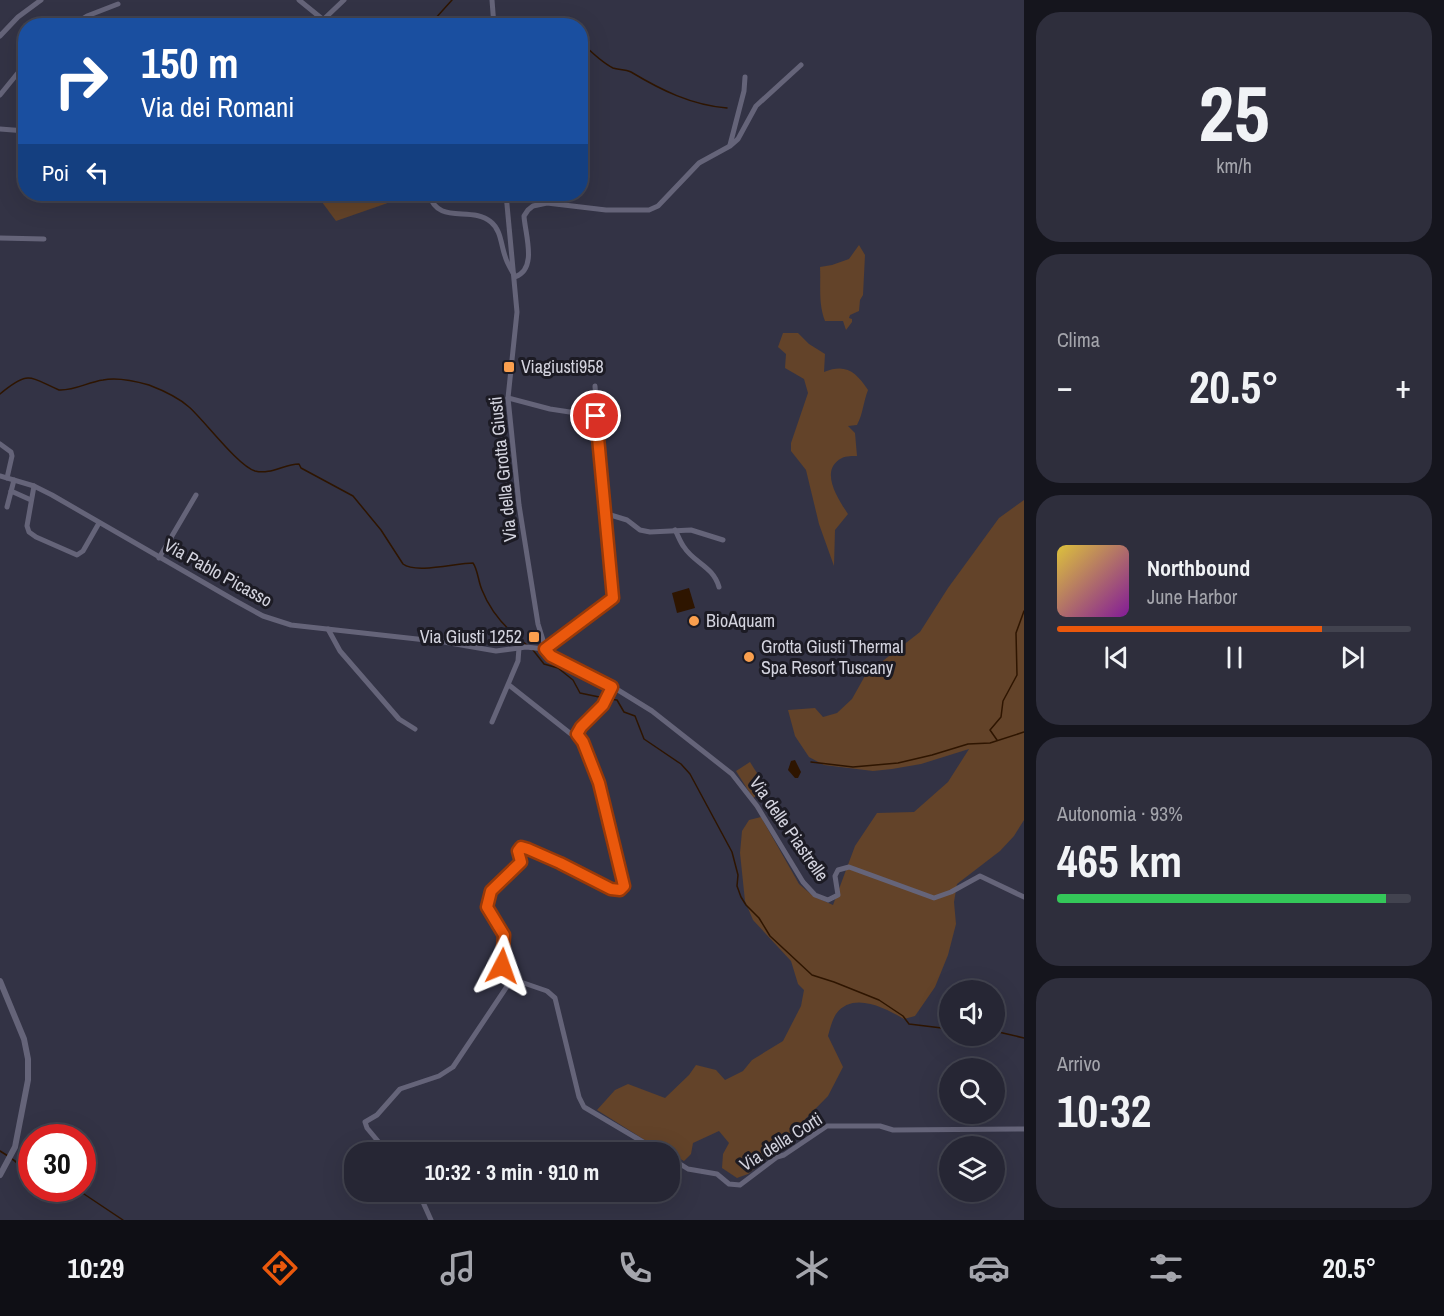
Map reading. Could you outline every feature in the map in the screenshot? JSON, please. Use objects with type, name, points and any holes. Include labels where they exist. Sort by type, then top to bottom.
[{"type":"street","points":[[20,18],[40,0]]},
{"type":"street","points":[[299,0],[323,18]]},
{"type":"street","points":[[325,18],[344,0]]},
{"type":"street","points":[[492,0],[493,18]]},
{"type":"street","points":[[84,18],[118,4]]},
{"type":"street","points":[[0,36],[18,20]]},
{"type":"street","points":[[432,201],[441,211],[479,216],[492,223],[498,231],[505,257],[515,277],[523,274],[527,267],[524,216],[533,206],[547,203],[585,209],[649,210],[658,206],[699,163],[738,139],[756,106],[801,65]]},
{"type":"street","points":[[0,95],[18,73]]},
{"type":"street","points":[[730,146],[745,77]]},
{"type":"street","points":[[0,129],[18,130]]},
{"type":"street","name":"Via della Grotta Giusti","points":[[507,201],[515,277],[517,323],[508,398],[519,506],[539,633],[545,649]]},
{"type":"street","points":[[0,238],[44,239]]},
{"type":"street","points":[[577,734],[603,705],[612,687],[551,656],[545,649],[613,598],[595,386]]},
{"type":"street","points":[[508,398],[596,416]]},
{"type":"street","points":[[0,444],[11,452],[7,478]]},
{"type":"street","name":"Via Pablo Picasso","points":[[0,476],[34,486],[263,616],[291,625],[444,642],[496,651],[526,647],[545,649]]},
{"type":"street","points":[[7,507],[14,480]]},
{"type":"street","points":[[34,486],[27,522],[29,532],[74,555],[79,555],[99,523]]},
{"type":"street","points":[[11,491],[31,500]]},
{"type":"street","points":[[159,558],[196,495]]},
{"type":"street","points":[[604,513],[627,520],[640,530],[691,530],[723,540]]},
{"type":"street","points":[[675,530],[684,549],[717,578],[719,587]]},
{"type":"street","points":[[328,629],[340,651],[399,719],[415,729]]},
{"type":"street","points":[[492,722],[518,661],[519,648]]},
{"type":"street","points":[[509,685],[572,734],[577,734],[583,742],[599,783],[624,886],[620,890],[611,889],[528,849],[519,849],[518,855],[521,862],[491,891],[487,907],[504,935],[502,966],[512,979],[547,991],[555,998],[579,1097],[584,1107],[643,1142]]},
{"type":"street","name":"Via delle Piastrelle","points":[[612,687],[652,711],[732,774],[757,806],[803,882],[814,895],[828,900],[838,895],[835,876],[838,870],[849,867],[934,898],[951,892],[980,876],[1024,897]]},
{"type":"street","points":[[379,1142],[365,1122],[377,1115],[400,1089],[439,1076],[453,1067],[512,979]]},
{"type":"street","points":[[0,981],[24,1039],[28,1059],[28,1080],[19,1133],[13,1151],[0,1175]]},
{"type":"street","name":"Via della Corti","points":[[680,1164],[688,1169],[722,1177],[735,1186],[740,1185],[777,1157],[827,1126],[880,1126],[893,1130],[1024,1129]]},
{"type":"street","points":[[423,1202],[431,1220]]},
{"type":"shaded area","points":[[321,201],[393,201],[336,221]]},
{"type":"shaded area","points":[[859,245],[865,255],[863,295],[859,311],[850,315],[852,322],[846,330],[843,321],[825,321],[821,301],[820,267],[849,259]]},
{"type":"shaded area","points":[[783,333],[798,333],[809,344],[825,354],[824,372],[838,368],[850,371],[868,390],[857,425],[848,426],[855,433],[857,456],[842,458],[835,463],[832,470],[833,485],[848,514],[835,530],[834,566],[819,524],[806,470],[791,451],[791,443],[808,393],[804,379],[785,368],[786,354],[778,347]]},
{"type":"shaded area","points":[[1024,500],[1024,820],[1014,836],[1000,851],[957,884],[954,902],[956,924],[948,955],[935,987],[915,1016],[904,1019],[888,1010],[869,1004],[851,1004],[843,1007],[836,1014],[828,1036],[843,1067],[828,1096],[765,1160],[748,1174],[737,1178],[722,1168],[723,1154],[729,1143],[719,1131],[693,1143],[691,1154],[684,1161],[680,1159],[680,1142],[648,1142],[597,1110],[615,1090],[628,1084],[665,1098],[696,1065],[716,1070],[725,1080],[743,1071],[752,1060],[783,1041],[801,1006],[804,990],[798,984],[791,961],[753,920],[745,901],[740,853],[742,831],[749,820],[761,817],[799,884],[813,896],[833,905],[855,846],[877,813],[914,812],[948,782],[969,749],[921,764],[892,769],[873,771],[824,765],[809,757],[795,736],[788,710],[815,708],[823,717],[837,713],[852,699],[866,674],[920,632],[948,588],[999,518]]},
{"type":"shaded area","points":[[689,588],[695,608],[677,613],[672,593]]},
{"type":"shaded area","points":[[795,760],[801,772],[798,778],[795,778],[788,770],[791,761]]},
{"type":"shaded area","points":[[750,762],[767,789],[753,798],[736,771]]},
{"type":"waterway","points":[[436,18],[452,0]]},
{"type":"waterway","points":[[588,48],[613,68],[631,72],[665,91],[701,104],[727,108]]},
{"type":"waterway","points":[[0,394],[17,381],[29,378],[59,390],[114,379],[149,385],[164,392],[189,407],[240,461],[255,471],[267,472],[299,464],[301,468],[353,496],[381,530],[403,564],[409,567],[426,568],[473,563],[482,590],[495,614],[513,634],[527,645]]},
{"type":"waterway","points":[[997,740],[990,730],[1001,717],[1003,701],[1017,675],[1016,633],[1024,611]]},
{"type":"waterway","points":[[533,650],[544,664],[558,668],[573,680],[580,693],[604,698]]},
{"type":"waterway","points":[[609,699],[617,700],[624,712],[635,716],[644,739],[681,764],[690,774],[732,852],[741,897],[759,918],[770,936],[812,975],[879,1000],[903,1016],[909,1024],[939,1028]]},
{"type":"waterway","points":[[811,762],[853,767],[898,763],[968,744],[990,743],[1024,732]]},
{"type":"waterway","points":[[1005,1034],[1024,1038]]},
{"type":"waterway","points":[[0,1151],[8,1156]]},
{"type":"waterway","points":[[12,1159],[18,1164]]},
{"type":"waterway","points":[[96,1202],[123,1220]]},
{"type":"place","name":"Viagiusti958","points":[[509,367]]},
{"type":"place","name":"BioAquam","points":[[694,621]]},
{"type":"place","name":"Via Giusti 1252","points":[[534,637]]},
{"type":"place","name":"Grotta Giusti Thermal Spa Resort Tuscany","points":[[749,657]]},
{"type":"route","points":[[502,966],[504,935],[487,907],[491,891],[509,871],[521,862],[518,855],[521,847],[560,863],[611,889],[620,890],[624,886],[599,783],[583,742],[577,734],[603,705],[612,687],[551,656],[545,649],[613,598],[596,416]]}]
